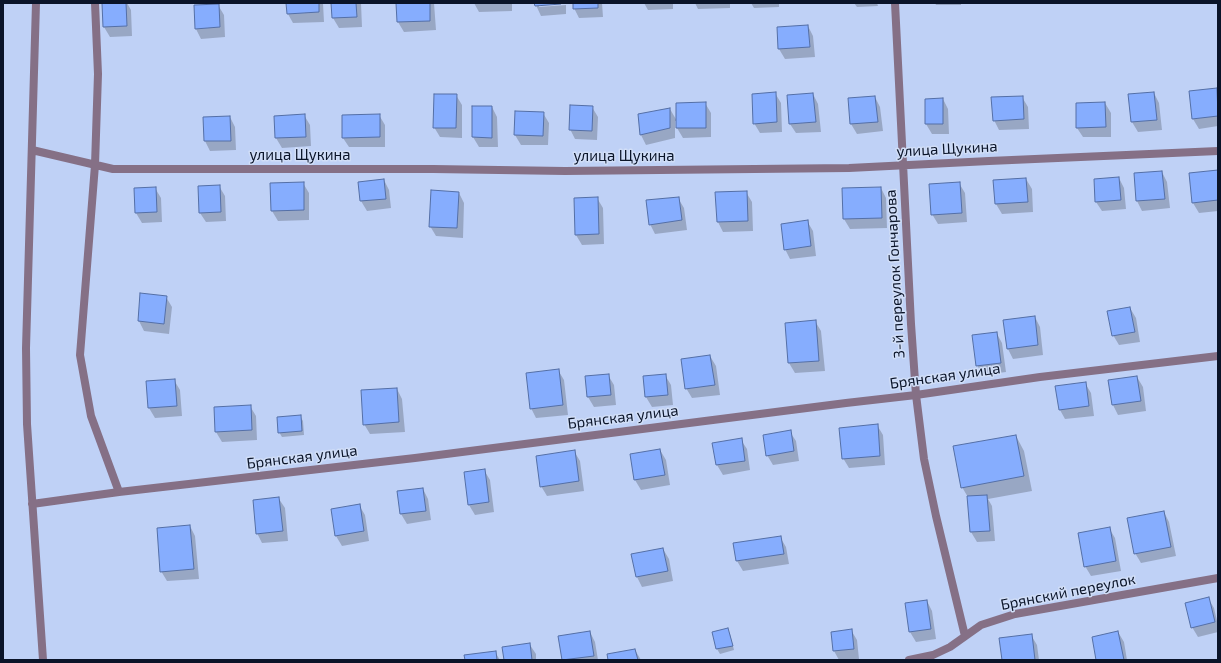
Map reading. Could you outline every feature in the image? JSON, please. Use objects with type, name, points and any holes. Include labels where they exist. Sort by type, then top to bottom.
[{"type":"street","points":[[36,3],[26,348],[32,504],[42,660]]},
{"type":"street","points":[[95,3],[98,74],[95,165],[80,356],[91,416],[119,492]]},
{"type":"street","name":"3-й переулок Гончарова","points":[[895,3],[916,395],[928,480],[965,636]]},
{"type":"street","name":"улица Щукина","points":[[32,150],[113,169],[133,170],[433,169],[565,171],[849,168],[1218,151]]},
{"type":"street","name":"Брянская улица","points":[[32,504],[119,492],[415,458],[916,395],[1048,376],[1218,356]]},
{"type":"street","name":"Брянский переулок","points":[[908,660],[933,655],[950,647],[981,625],[1015,614],[1218,578]]},
{"type":"building","points":[[102,3],[126,3],[127,26],[103,27]]},
{"type":"building","points":[[286,3],[319,3],[319,12],[287,14]]},
{"type":"building","points":[[331,3],[356,3],[357,17],[332,18]]},
{"type":"building","points":[[396,3],[430,3],[430,21],[397,22]]},
{"type":"building","points":[[534,3],[561,3],[561,4],[535,6]]},
{"type":"building","points":[[573,3],[598,3],[598,8],[573,9]]},
{"type":"building","points":[[219,4],[220,27],[195,29],[194,5]]},
{"type":"building","points":[[808,25],[810,47],[778,49],[777,27]]},
{"type":"building","points":[[1217,88],[1218,116],[1192,119],[1189,91]]},
{"type":"building","points":[[776,92],[777,122],[753,124],[752,94]]},
{"type":"building","points":[[1154,92],[1157,120],[1131,122],[1128,94]]},
{"type":"building","points":[[813,93],[816,122],[789,124],[787,95]]},
{"type":"building","points":[[434,94],[457,94],[456,128],[433,128]]},
{"type":"building","points":[[875,96],[878,122],[850,124],[848,98]]},
{"type":"building","points":[[1023,96],[1024,119],[993,121],[991,97]]},
{"type":"building","points":[[943,98],[943,124],[925,124],[925,99]]},
{"type":"building","points":[[706,102],[706,128],[676,128],[676,103]]},
{"type":"building","points":[[1105,102],[1106,127],[1076,128],[1076,103]]},
{"type":"building","points":[[570,105],[593,106],[592,131],[569,130]]},
{"type":"building","points":[[472,106],[492,106],[492,138],[472,137]]},
{"type":"building","points":[[670,108],[670,128],[640,135],[638,114]]},
{"type":"building","points":[[515,111],[544,112],[543,136],[514,135]]},
{"type":"building","points":[[305,114],[306,137],[275,138],[274,116]]},
{"type":"building","points":[[380,114],[380,137],[342,138],[342,115]]},
{"type":"building","points":[[230,116],[231,141],[204,141],[203,117]]},
{"type":"building","points":[[1218,170],[1218,200],[1192,203],[1189,173]]},
{"type":"building","points":[[1162,171],[1165,199],[1136,201],[1134,173]]},
{"type":"building","points":[[1119,177],[1121,200],[1095,202],[1094,179]]},
{"type":"building","points":[[1026,178],[1028,202],[995,204],[993,180]]},
{"type":"building","points":[[384,179],[386,199],[360,201],[358,182]]},
{"type":"building","points":[[304,182],[304,210],[271,211],[270,183]]},
{"type":"building","points":[[960,182],[962,213],[931,215],[929,184]]},
{"type":"building","points":[[220,185],[221,212],[199,213],[198,186]]},
{"type":"building","points":[[156,187],[157,212],[135,213],[134,188]]},
{"type":"building","points":[[881,187],[882,218],[843,219],[842,188]]},
{"type":"building","points":[[431,190],[459,192],[457,228],[429,227]]},
{"type":"building","points":[[747,191],[748,221],[717,222],[715,192]]},
{"type":"building","points":[[598,197],[599,234],[575,235],[574,198]]},
{"type":"building","points":[[679,197],[682,220],[649,225],[646,200]]},
{"type":"building","points":[[808,220],[811,246],[784,250],[781,224]]},
{"type":"building","points":[[140,293],[167,296],[164,324],[138,321]]},
{"type":"building","points":[[1130,307],[1135,332],[1112,336],[1107,311]]},
{"type":"building","points":[[1035,316],[1038,345],[1007,349],[1003,320]]},
{"type":"building","points":[[816,320],[819,361],[788,363],[785,323]]},
{"type":"building","points":[[997,332],[1001,363],[976,366],[972,335]]},
{"type":"building","points":[[710,355],[715,385],[685,389],[681,359]]},
{"type":"building","points":[[559,369],[563,405],[530,409],[526,373]]},
{"type":"building","points":[[609,374],[611,395],[587,397],[585,376]]},
{"type":"building","points":[[666,374],[668,395],[645,397],[643,376]]},
{"type":"building","points":[[1137,376],[1141,401],[1112,405],[1108,380]]},
{"type":"building","points":[[175,379],[177,406],[148,408],[146,381]]},
{"type":"building","points":[[1086,382],[1089,406],[1059,410],[1055,386]]},
{"type":"building","points":[[397,388],[399,422],[363,425],[361,390]]},
{"type":"building","points":[[251,405],[252,430],[215,432],[214,407]]},
{"type":"building","points":[[301,415],[302,431],[278,433],[277,417]]},
{"type":"building","points":[[878,424],[880,456],[842,459],[839,428]]},
{"type":"building","points":[[791,430],[794,451],[766,456],[763,435]]},
{"type":"building","points":[[1016,435],[1024,476],[961,488],[953,446]]},
{"type":"building","points":[[742,438],[745,461],[716,465],[712,443]]},
{"type":"building","points":[[660,449],[665,475],[634,480],[630,454]]},
{"type":"building","points":[[575,450],[579,481],[540,487],[536,456]]},
{"type":"building","points":[[485,469],[489,502],[468,505],[464,472]]},
{"type":"building","points":[[423,488],[426,511],[400,514],[397,491]]},
{"type":"building","points":[[987,495],[990,531],[970,532],[967,496]]},
{"type":"building","points":[[279,497],[283,531],[256,534],[253,500]]},
{"type":"building","points":[[360,504],[364,531],[335,536],[331,509]]},
{"type":"building","points":[[1164,511],[1171,547],[1134,554],[1127,518]]},
{"type":"building","points":[[190,525],[194,569],[160,572],[157,528]]},
{"type":"building","points":[[1110,527],[1116,561],[1084,567],[1078,533]]},
{"type":"building","points":[[781,536],[784,554],[736,561],[733,543]]},
{"type":"building","points":[[663,548],[668,571],[636,577],[631,554]]},
{"type":"building","points":[[1209,597],[1215,622],[1191,628],[1185,603]]},
{"type":"building","points":[[927,600],[931,629],[909,632],[905,603]]},
{"type":"building","points":[[728,628],[733,646],[716,649],[712,632]]},
{"type":"building","points":[[852,629],[854,649],[833,651],[831,632]]},
{"type":"building","points":[[590,631],[594,656],[562,660],[558,636]]},
{"type":"building","points":[[1118,631],[1124,660],[1096,660],[1092,637]]},
{"type":"building","points":[[1032,634],[1035,660],[1002,660],[999,638]]},
{"type":"building","points":[[530,643],[532,660],[504,660],[502,647]]},
{"type":"building","points":[[635,649],[638,660],[608,660],[607,654]]},
{"type":"building","points":[[496,651],[497,660],[465,660],[464,655]]}]
